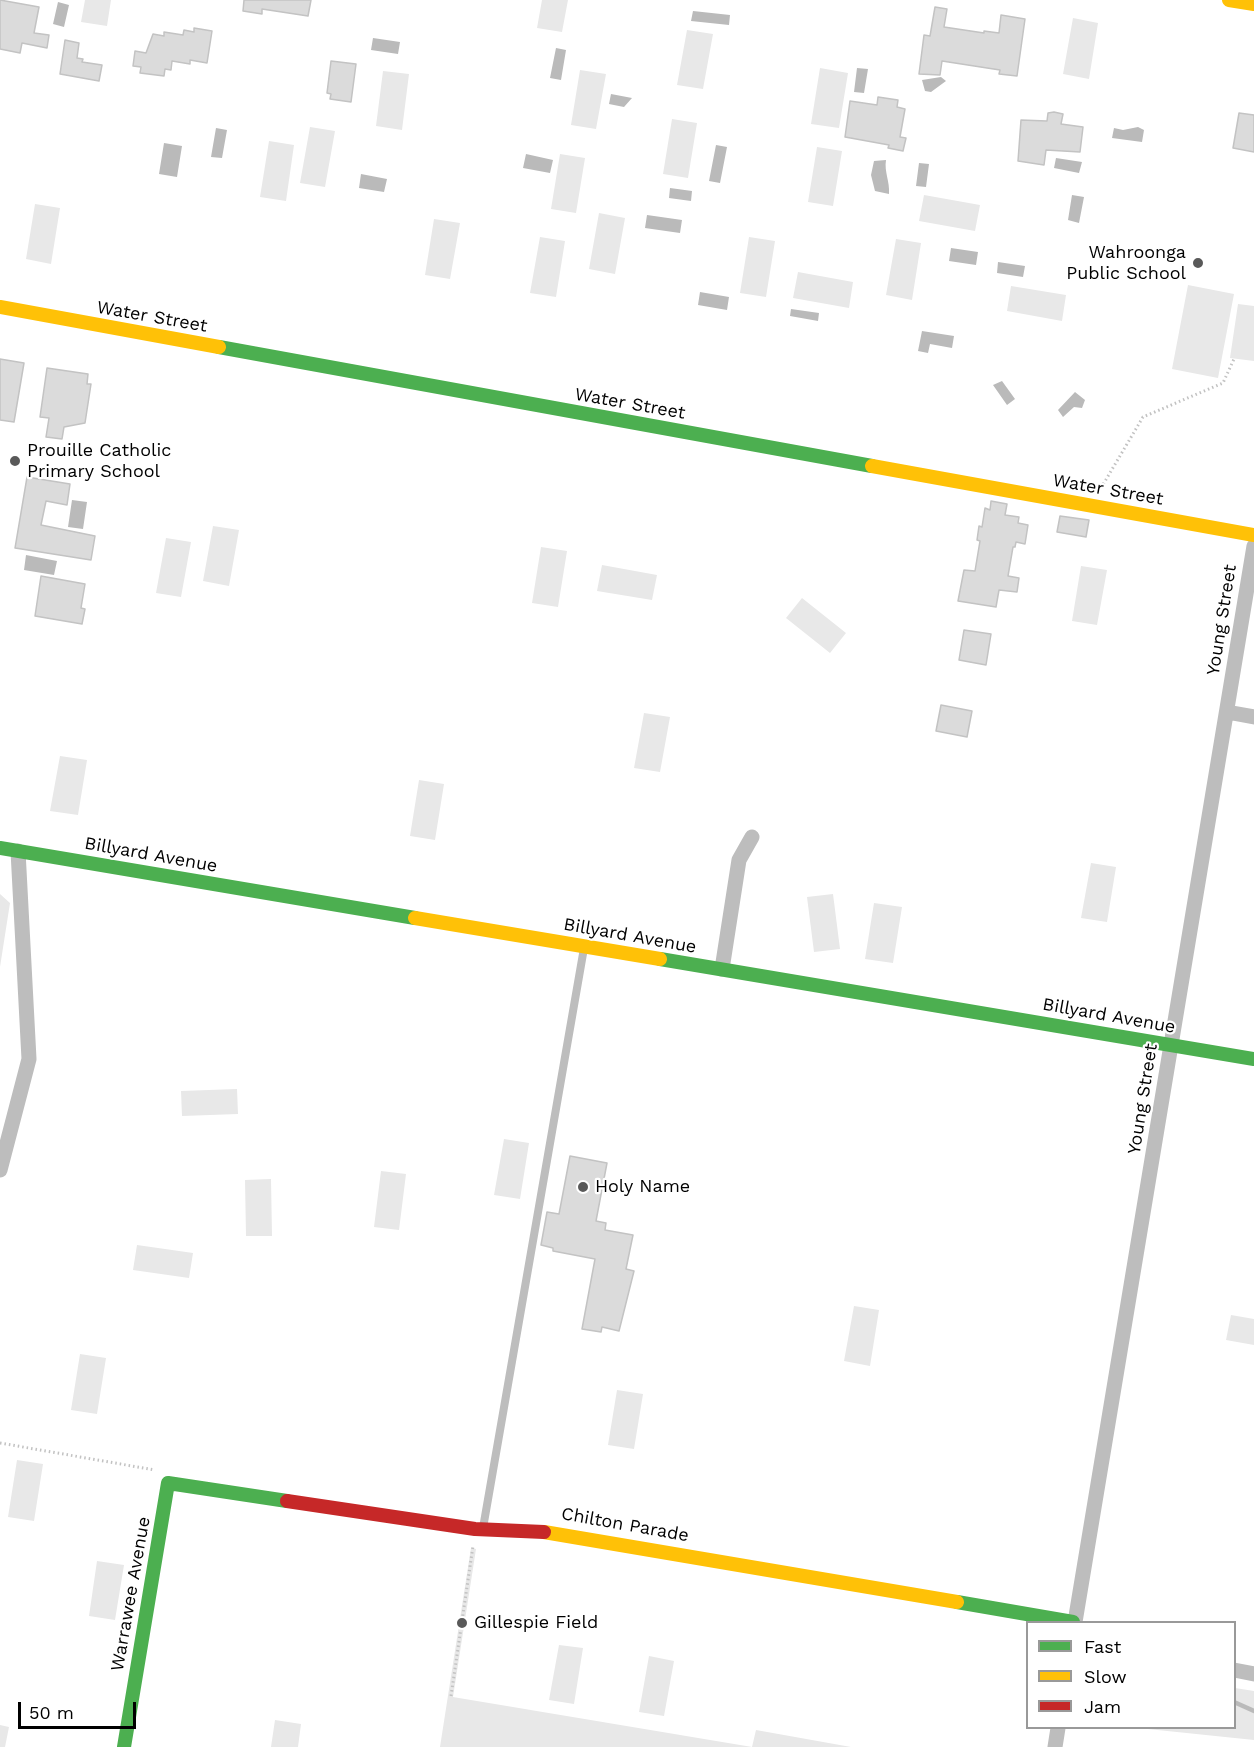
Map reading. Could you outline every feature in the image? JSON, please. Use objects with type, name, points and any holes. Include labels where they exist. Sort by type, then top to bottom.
[{"type":"street","points":[[1229,0],[1254,4]]},
{"type":"street","name":"Water Street","points":[[0,307],[1254,535]]},
{"type":"street","name":"Young Street","points":[[1074,1621],[1254,546]]},
{"type":"street","points":[[1227,712],[1254,717]]},
{"type":"street","points":[[722,969],[739,860],[752,837]]},
{"type":"street","name":"Billyard Avenue","points":[[0,848],[1254,1059]]},
{"type":"street","points":[[0,1170],[29,1059],[18,851]]},
{"type":"street","name":"Chilton Parade","points":[[168,1483],[479,1529],[549,1532],[1062,1621]]},
{"type":"street","name":"Warrawee Avenue","points":[[124,1747],[168,1483]]},
{"type":"street","points":[[1236,1670],[1254,1674]]},
{"type":"street","points":[[1055,1747],[1058,1729]]},
{"type":"lane","points":[[479,1529],[585,946]]},
{"type":"path","points":[[1099,492],[1143,417],[1223,383],[1234,359]]},
{"type":"path","points":[[0,1443],[158,1470],[168,1483]]},
{"type":"path","points":[[451,1696],[479,1529]]},
{"type":"shaded area","points":[[85,0],[111,0],[107,26],[81,22]]},
{"type":"shaded area","points":[[542,0],[568,0],[562,32],[537,28]]},
{"type":"shaded area","points":[[58,2],[69,5],[64,27],[53,24]]},
{"type":"shaded area","points":[[693,11],[730,15],[729,25],[691,21]]},
{"type":"shaded area","points":[[1073,18],[1098,23],[1089,79],[1063,74]]},
{"type":"shaded area","points":[[687,30],[713,34],[703,89],[677,85]]},
{"type":"shaded area","points":[[373,38],[400,42],[398,54],[371,50]]},
{"type":"shaded area","points":[[556,48],[566,50],[561,80],[550,78]]},
{"type":"shaded area","points":[[820,68],[848,73],[839,128],[811,124]]},
{"type":"shaded area","points":[[857,68],[868,69],[864,93],[854,92]]},
{"type":"shaded area","points":[[580,70],[606,74],[596,129],[571,125]]},
{"type":"shaded area","points":[[383,71],[409,74],[402,130],[376,126]]},
{"type":"shaded area","points":[[941,77],[946,81],[931,92],[925,91],[922,80]]},
{"type":"shaded area","points":[[611,94],[632,98],[624,107],[609,104]]},
{"type":"shaded area","points":[[672,119],[697,123],[688,178],[663,174]]},
{"type":"shaded area","points":[[310,127],[335,131],[325,187],[300,183]]},
{"type":"shaded area","points":[[1138,127],[1144,130],[1142,142],[1112,138],[1114,128],[1123,130]]},
{"type":"shaded area","points":[[216,128],[227,130],[222,158],[211,157]]},
{"type":"shaded area","points":[[269,141],[294,145],[286,201],[260,197]]},
{"type":"shaded area","points":[[164,143],[182,146],[177,177],[159,174]]},
{"type":"shaded area","points":[[716,145],[727,147],[720,183],[709,181]]},
{"type":"shaded area","points":[[817,147],[842,151],[833,206],[808,202]]},
{"type":"shaded area","points":[[526,154],[553,160],[550,173],[523,168]]},
{"type":"shaded area","points":[[560,154],[585,158],[576,213],[551,209]]},
{"type":"shaded area","points":[[1056,158],[1082,162],[1079,173],[1054,168]]},
{"type":"shaded area","points":[[886,160],[889,194],[875,191],[871,175],[874,161]]},
{"type":"shaded area","points":[[919,163],[929,164],[926,187],[916,186]]},
{"type":"shaded area","points":[[361,174],[387,179],[384,192],[359,188]]},
{"type":"shaded area","points":[[670,188],[692,191],[691,201],[669,198]]},
{"type":"shaded area","points":[[924,195],[980,205],[975,231],[919,221]]},
{"type":"shaded area","points":[[1072,195],[1084,197],[1079,223],[1068,220]]},
{"type":"shaded area","points":[[35,204],[60,208],[51,264],[26,259]]},
{"type":"shaded area","points":[[599,213],[625,218],[615,274],[589,269]]},
{"type":"shaded area","points":[[647,215],[682,220],[680,233],[645,228]]},
{"type":"shaded area","points":[[434,219],[460,223],[450,279],[425,275]]},
{"type":"shaded area","points":[[540,237],[565,241],[556,297],[530,293]]},
{"type":"shaded area","points":[[749,237],[775,241],[766,297],[740,293]]},
{"type":"shaded area","points":[[896,239],[921,243],[912,300],[886,295]]},
{"type":"shaded area","points":[[951,248],[978,252],[976,265],[949,261]]},
{"type":"shaded area","points":[[998,262],[1025,266],[1023,277],[997,273]]},
{"type":"shaded area","points":[[798,272],[853,282],[849,308],[793,298]]},
{"type":"shaded area","points":[[1188,285],[1234,294],[1218,378],[1172,369]]},
{"type":"shaded area","points":[[1011,286],[1066,295],[1062,321],[1007,311]]},
{"type":"shaded area","points":[[700,292],[729,297],[727,310],[698,305]]},
{"type":"shaded area","points":[[1238,304],[1254,306],[1254,361],[1230,358]]},
{"type":"shaded area","points":[[791,309],[819,313],[818,321],[790,316]]},
{"type":"shaded area","points":[[922,331],[954,336],[952,348],[930,344],[928,353],[918,351]]},
{"type":"shaded area","points":[[1002,381],[1015,399],[1007,405],[993,385]]},
{"type":"shaded area","points":[[1075,392],[1085,400],[1082,408],[1074,407],[1063,417],[1058,410]]},
{"type":"shaded area","points":[[72,500],[87,502],[83,529],[68,527]]},
{"type":"shaded area","points":[[213,526],[239,530],[229,586],[203,581]]},
{"type":"shaded area","points":[[166,538],[191,542],[181,597],[156,593]]},
{"type":"shaded area","points":[[541,547],[567,551],[558,607],[532,603]]},
{"type":"shaded area","points":[[26,555],[57,561],[54,575],[24,570]]},
{"type":"shaded area","points":[[602,565],[657,575],[652,600],[597,591]]},
{"type":"shaded area","points":[[1081,566],[1107,570],[1097,625],[1072,621]]},
{"type":"shaded area","points":[[802,598],[846,633],[830,653],[786,618]]},
{"type":"shaded area","points":[[644,713],[670,717],[660,772],[634,768]]},
{"type":"shaded area","points":[[60,756],[87,760],[78,815],[50,811]]},
{"type":"shaded area","points":[[419,780],[444,784],[435,840],[410,836]]},
{"type":"shaded area","points":[[1091,863],[1116,867],[1107,922],[1081,918]]},
{"type":"shaded area","points":[[0,894],[10,903],[0,967]]},
{"type":"shaded area","points":[[833,894],[840,949],[814,952],[807,897]]},
{"type":"shaded area","points":[[874,903],[902,907],[893,963],[865,959]]},
{"type":"shaded area","points":[[237,1089],[238,1114],[182,1116],[181,1091]]},
{"type":"shaded area","points":[[504,1139],[529,1143],[520,1199],[494,1195]]},
{"type":"shaded area","points":[[381,1171],[406,1174],[399,1230],[374,1227]]},
{"type":"shaded area","points":[[271,1179],[272,1236],[246,1236],[245,1180]]},
{"type":"shaded area","points":[[137,1245],[193,1253],[189,1278],[133,1270]]},
{"type":"shaded area","points":[[854,1306],[879,1310],[870,1366],[844,1361]]},
{"type":"shaded area","points":[[1231,1315],[1254,1319],[1254,1345],[1226,1340]]},
{"type":"shaded area","points":[[80,1354],[106,1358],[97,1414],[71,1410]]},
{"type":"shaded area","points":[[617,1390],[643,1394],[634,1449],[608,1445]]},
{"type":"shaded area","points":[[17,1460],[43,1464],[34,1521],[8,1517]]},
{"type":"shaded area","name":"Gillespie Field","points":[[471,1548],[476,1549],[453,1697],[752,1747],[440,1747]]},
{"type":"shaded area","points":[[97,1561],[124,1565],[115,1620],[89,1616]]},
{"type":"shaded area","points":[[559,1645],[583,1648],[574,1704],[549,1700]]},
{"type":"shaded area","points":[[649,1656],[674,1661],[664,1716],[639,1712]]},
{"type":"shaded area","points":[[1236,1688],[1254,1691],[1254,1740],[1148,1729],[1236,1729]]},
{"type":"shaded area","points":[[275,1720],[301,1724],[298,1747],[271,1747]]},
{"type":"shaded area","points":[[0,1725],[9,1727],[5,1747],[0,1747]]},
{"type":"shaded area","points":[[756,1730],[851,1747],[752,1747]]},
{"type":"building","points":[[0,0],[39,7],[34,33],[49,35],[47,48],[22,43],[20,53],[0,49]]},
{"type":"building","points":[[244,0],[311,0],[308,16],[262,9],[262,14],[243,11]]},
{"type":"building","points":[[935,7],[947,9],[944,27],[984,33],[984,31],[999,33],[1001,15],[1025,19],[1017,76],[999,74],[1000,70],[942,61],[940,75],[919,74],[924,35],[930,36]]},
{"type":"building","points":[[194,28],[212,31],[207,63],[190,60],[190,64],[172,61],[171,70],[165,69],[164,76],[140,73],[141,67],[133,66],[135,51],[146,53],[153,34],[164,36],[164,32],[183,35],[184,30],[194,32]]},
{"type":"building","points":[[65,40],[79,43],[77,58],[83,59],[82,62],[102,65],[99,81],[60,74]]},
{"type":"building","points":[[331,61],[356,64],[351,102],[330,99],[331,94],[327,93]]},
{"type":"building","points":[[878,97],[898,100],[897,107],[905,109],[900,137],[906,138],[903,151],[888,148],[889,145],[845,137],[850,101],[877,105]]},
{"type":"building","points":[[1048,113],[1063,114],[1061,124],[1083,127],[1080,152],[1046,150],[1044,165],[1018,161],[1021,120],[1047,121]]},
{"type":"building","points":[[1239,113],[1254,115],[1254,152],[1233,148]]},
{"type":"building","points":[[0,359],[24,363],[14,422],[0,420]]},
{"type":"building","points":[[47,368],[88,374],[87,384],[91,384],[85,423],[64,427],[62,439],[46,437],[49,418],[40,417]]},
{"type":"building","points":[[27,477],[70,484],[67,505],[46,501],[41,525],[95,536],[91,560],[15,548]]},
{"type":"building","points":[[991,501],[1007,504],[1005,515],[1019,517],[1018,523],[1028,525],[1025,544],[1016,542],[1013,547],[1008,576],[1019,578],[1017,592],[999,590],[996,607],[958,601],[964,570],[975,571],[980,541],[977,540],[979,526],[982,527],[985,508],[990,510]]},
{"type":"building","points":[[1060,516],[1089,520],[1086,537],[1057,532]]},
{"type":"building","points":[[41,576],[85,584],[81,608],[85,609],[82,624],[35,616]]},
{"type":"building","points":[[964,630],[991,634],[986,665],[959,660]]},
{"type":"building","points":[[941,705],[972,711],[967,737],[936,731]]},
{"type":"building","points":[[570,1156],[607,1163],[596,1221],[606,1223],[605,1230],[633,1235],[626,1269],[634,1271],[619,1331],[602,1327],[601,1332],[582,1329],[595,1259],[553,1251],[553,1248],[541,1245],[547,1212],[559,1214]]},
{"type":"waterway","points":[[1236,1703],[1254,1711]]},
{"type":"traffic: fast","points":[[219,347],[872,466]]},
{"type":"traffic: fast","points":[[0,848],[415,918]]},
{"type":"traffic: fast","points":[[660,959],[1254,1059]]},
{"type":"traffic: fast","points":[[124,1747],[168,1483],[287,1501]]},
{"type":"traffic: fast","points":[[957,1602],[1067,1621]]},
{"type":"traffic: slow","points":[[1229,0],[1254,4]]},
{"type":"traffic: slow","points":[[0,307],[219,347]]},
{"type":"traffic: slow","points":[[872,466],[1254,535]]},
{"type":"traffic: slow","points":[[415,918],[660,959]]},
{"type":"traffic: slow","points":[[544,1532],[957,1602]]},
{"type":"traffic: jam","points":[[287,1501],[475,1529],[544,1532]]},
{"type":"place","name":"Wahroonga Public School","points":[[1198,263]]},
{"type":"place","name":"Prouille Catholic Primary School","points":[[15,461]]},
{"type":"place","name":"Holy Name","points":[[583,1187]]},
{"type":"place","name":"Gillespie Field","points":[[462,1623]]}]
